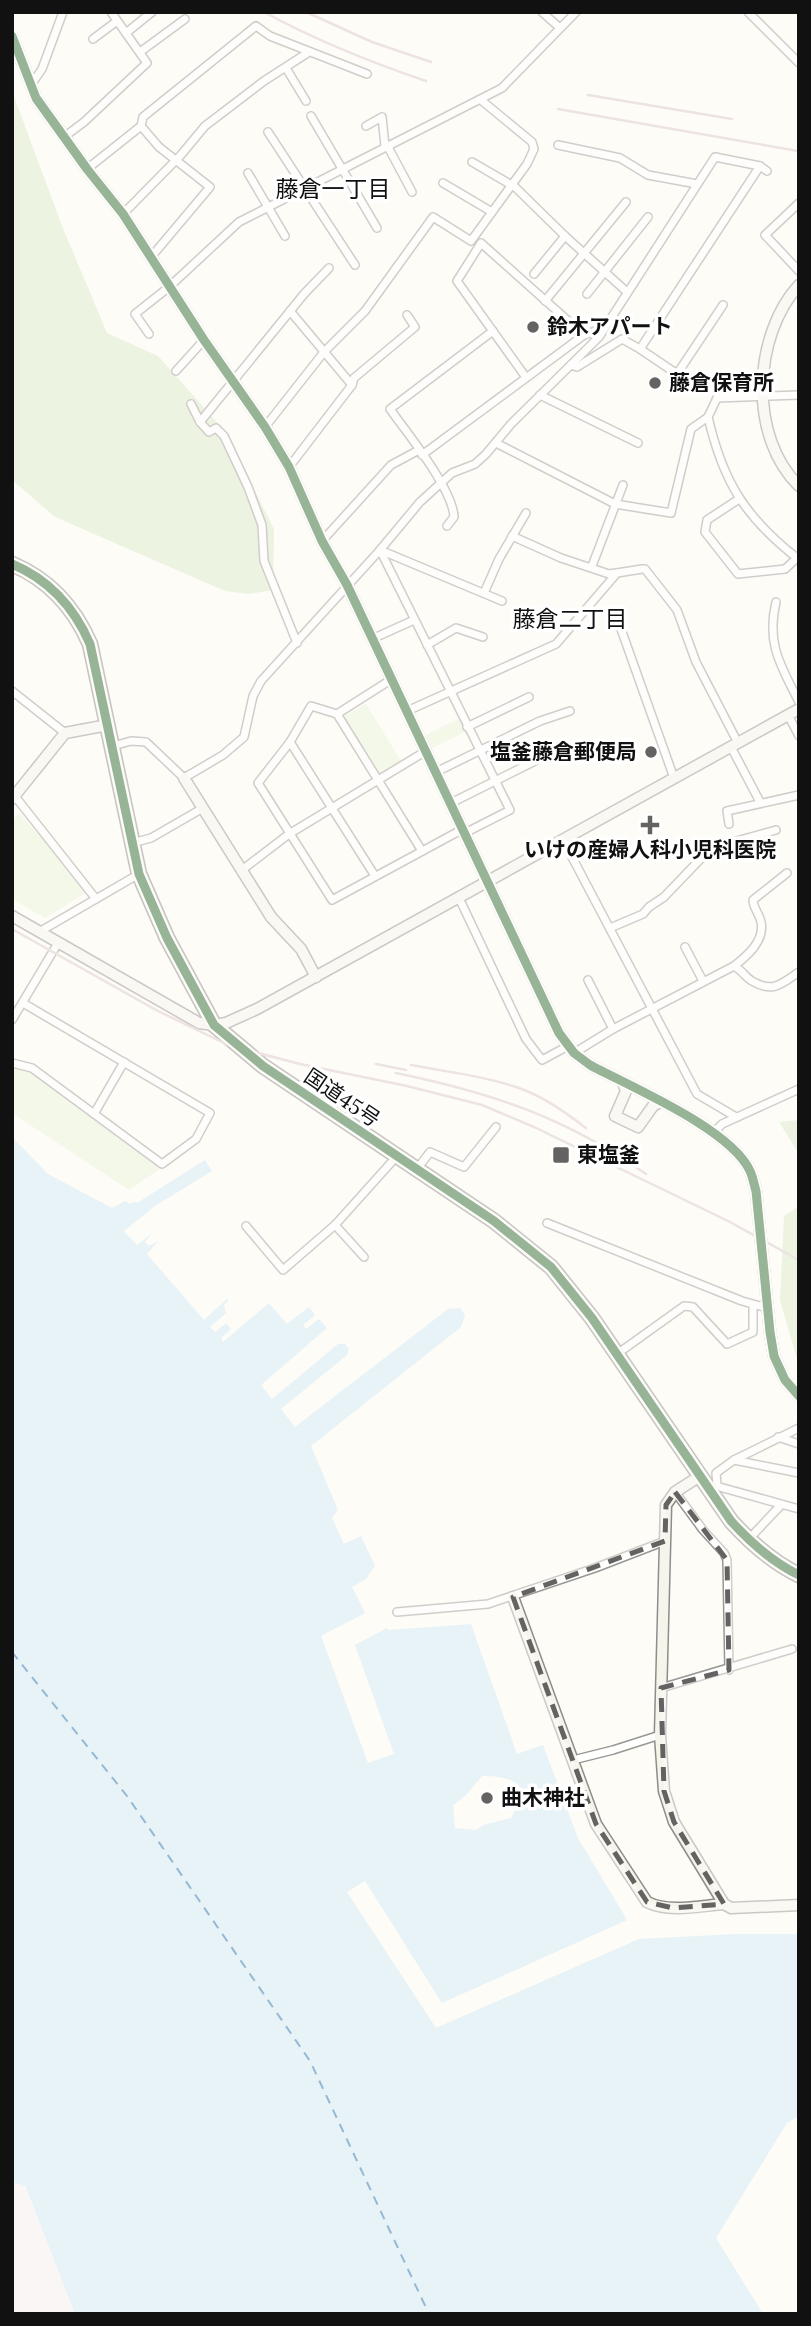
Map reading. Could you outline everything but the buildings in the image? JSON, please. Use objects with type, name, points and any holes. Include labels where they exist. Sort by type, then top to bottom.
[{"type":"highway","name":"国道45号","points":[[12,564],[41,579],[59,594],[75,613],[95,658],[139,874],[167,938],[214,1025],[263,1066],[495,1221],[551,1267],[589,1314],[700,1476],[713,1488],[731,1521],[748,1540],[799,1574]]},
{"type":"street","points":[[31,85],[42,69],[63,12]]},
{"type":"street","points":[[64,137],[84,122],[147,62],[111,12]]},
{"type":"street","points":[[126,33],[152,12]]},
{"type":"street","points":[[542,12],[560,28]]},
{"type":"street","points":[[149,334],[135,314],[169,287],[239,222],[502,88],[576,12]]},
{"type":"street","points":[[748,12],[799,64]]},
{"type":"street","points":[[140,52],[185,19]]},
{"type":"street","points":[[93,39],[117,21]]},
{"type":"street","points":[[87,169],[141,126],[143,117],[256,26],[270,36],[366,74]]},
{"type":"street","points":[[12,36],[36,99],[152,256],[169,287],[265,427],[289,467],[322,541],[451,803],[547,1010],[571,1049],[590,1065],[714,1132],[733,1149],[749,1170],[756,1192],[774,1356],[785,1380],[799,1396]]},
{"type":"street","points":[[123,214],[205,126],[309,52]]},
{"type":"street","points":[[286,68],[306,102]]},
{"type":"street","points":[[265,427],[324,352],[365,311],[433,217],[471,241],[527,164],[534,149],[531,142],[481,100]]},
{"type":"street","points":[[311,116],[377,228]]},
{"type":"street","points":[[366,126],[382,117],[386,145],[412,192]]},
{"type":"street","points":[[141,126],[159,147],[210,187],[152,256]]},
{"type":"street","points":[[268,132],[355,265]]},
{"type":"street","points":[[558,145],[620,158],[648,175],[697,184]]},
{"type":"street","points":[[184,778],[223,755],[244,737],[253,696],[261,681],[380,550],[408,514],[452,473],[475,464],[604,328],[715,158],[764,168],[640,349]]},
{"type":"street","points":[[472,162],[515,187],[627,292]]},
{"type":"street","points":[[248,173],[285,236]]},
{"type":"street","points":[[443,183],[492,212]]},
{"type":"street","points":[[545,301],[626,202]]},
{"type":"street","points":[[799,203],[765,235],[799,271]]},
{"type":"street","points":[[587,294],[648,217]]},
{"type":"street","points":[[534,274],[565,236]]},
{"type":"street","points":[[525,376],[457,281],[481,243],[583,335]]},
{"type":"street","points":[[200,422],[304,293],[329,268]]},
{"type":"street","points":[[799,285],[776,317],[764,362],[762,396],[763,411],[780,460],[799,486]]},
{"type":"street","points":[[677,374],[723,305]]},
{"type":"street","points":[[290,311],[352,384]]},
{"type":"street","points":[[289,467],[354,378],[415,327],[407,315]]},
{"type":"street","points":[[322,541],[391,465],[421,452],[583,335],[604,328]]},
{"type":"street","points":[[447,526],[454,517],[454,510],[441,483],[390,409],[493,331]]},
{"type":"street","points":[[571,365],[577,367],[622,339],[686,380]]},
{"type":"street","points":[[176,371],[204,340]]},
{"type":"street","points":[[540,395],[638,443]]},
{"type":"street","points":[[496,443],[615,504],[671,513],[691,429],[708,417],[717,398],[799,395]]},
{"type":"street","points":[[191,404],[200,422],[209,432],[216,428],[224,436],[248,487],[262,525],[264,561],[297,643]]},
{"type":"street","points":[[708,417],[724,470],[739,499],[766,532],[798,557],[785,569],[738,574],[705,532],[707,520],[739,499]]},
{"type":"street","points":[[592,566],[623,485]]},
{"type":"street","points":[[484,593],[526,513]]},
{"type":"street","points":[[512,536],[561,558],[592,566],[609,574],[645,569],[677,610],[696,662],[760,803]]},
{"type":"street","points":[[380,550],[502,601]]},
{"type":"street","points":[[380,550],[510,810],[422,851],[332,900],[258,783],[290,742],[311,706],[337,714],[422,851]]},
{"type":"street","points":[[407,711],[556,644],[617,573]]},
{"type":"street","points":[[776,602],[772,618],[775,655],[799,702]]},
{"type":"street","points":[[372,639],[414,620]]},
{"type":"street","points":[[427,645],[456,628],[483,637]]},
{"type":"street","points":[[621,629],[674,778]]},
{"type":"street","points":[[337,714],[391,680]]},
{"type":"street","points":[[12,691],[65,733]]},
{"type":"street","points":[[467,726],[529,697]]},
{"type":"street","points":[[12,916],[199,1023],[214,1025],[238,1019],[799,709]]},
{"type":"street","points":[[436,772],[540,721],[570,711]]},
{"type":"street","points":[[788,715],[799,736]]},
{"type":"street","points":[[96,899],[13,795],[65,733],[108,725]]},
{"type":"street","points":[[113,746],[131,741],[146,742],[184,778],[271,917],[301,949],[316,977]]},
{"type":"street","points":[[290,742],[375,876]]},
{"type":"street","points":[[242,870],[289,835],[426,751]]},
{"type":"street","points":[[451,803],[547,755]]},
{"type":"street","points":[[729,824],[727,811],[799,795]]},
{"type":"street","points":[[131,843],[151,838],[204,808]]},
{"type":"street","points":[[610,928],[643,914],[664,897],[711,848],[776,830]]},
{"type":"street","points":[[563,840],[697,1094],[736,1117]]},
{"type":"street","points":[[459,898],[526,1039],[542,1060],[654,1009],[734,966],[752,950],[758,940],[761,920],[752,904],[753,900],[787,873]]},
{"type":"street","points":[[38,932],[139,874]]},
{"type":"street","points":[[12,1020],[58,943]]},
{"type":"street","points":[[685,947],[704,982]]},
{"type":"street","points":[[734,966],[751,981],[769,987],[780,986],[798,975]]},
{"type":"street","points":[[588,980],[613,1029]]},
{"type":"street","points":[[12,1063],[32,1068],[162,1164],[196,1139],[210,1113],[23,1003]]},
{"type":"street","points":[[93,1114],[124,1062]]},
{"type":"street","points":[[624,1083],[626,1091],[615,1116],[638,1128],[653,1106],[660,1102]]},
{"type":"street","points":[[714,1132],[722,1124],[799,1089]]},
{"type":"street","points":[[416,1169],[430,1152],[464,1167],[496,1127]]},
{"type":"street","points":[[247,1226],[283,1270],[335,1225],[397,1156]]},
{"type":"street","points":[[547,1223],[752,1305],[767,1308]]},
{"type":"street","points":[[335,1225],[364,1258]]},
{"type":"street","points":[[617,1354],[684,1306],[693,1307],[727,1344],[752,1332],[752,1305]]},
{"type":"street","points":[[799,1429],[734,1460],[716,1473],[713,1488],[799,1509]]},
{"type":"street","points":[[778,1437],[799,1444]]},
{"type":"street","points":[[734,1460],[799,1473]]},
{"type":"street","points":[[700,1476],[675,1492],[666,1505],[660,1735],[664,1791],[674,1822],[724,1904],[731,1908],[799,1905]]},
{"type":"street","points":[[675,1492],[727,1560],[729,1670]]},
{"type":"street","points":[[748,1540],[781,1505]]},
{"type":"street","points":[[397,1612],[488,1604],[665,1541]]},
{"type":"street","points":[[513,1597],[596,1824],[647,1902],[673,1908],[724,1904]]},
{"type":"street","points":[[661,1688],[729,1670],[792,1649]]},
{"type":"street","points":[[573,1759],[660,1735]]},
{"type":"highlighted area","points":[[675,1492],[727,1560],[729,1670],[661,1688],[664,1791],[674,1822],[724,1904],[673,1908],[647,1902],[596,1824],[513,1597],[665,1541],[666,1505]]},
{"type":"shaded area","points":[[12,2182],[24,2186],[75,2314],[12,2314]]},
{"type":"green space","points":[[12,91],[62,226],[107,333],[158,356],[225,431],[274,529],[273,590],[249,594],[225,591],[55,517],[12,480]]},
{"type":"green space","points":[[366,704],[401,761],[376,777],[340,719]]},
{"type":"green space","points":[[462,717],[469,730],[426,751],[420,738]]},
{"type":"green space","points":[[19,813],[89,891],[45,918],[12,899],[12,821]]},
{"type":"green space","points":[[12,1067],[31,1072],[161,1168],[129,1190],[12,1113]]},
{"type":"green space","points":[[799,1120],[799,1154],[779,1122]]},
{"type":"green space","points":[[799,1206],[799,1366],[780,1300],[784,1216]]},
{"type":"water","points":[[12,1137],[48,1174],[112,1208],[125,1201],[130,1204],[137,1203],[205,1160],[212,1171],[155,1206],[124,1231],[137,1245],[152,1233],[145,1242],[149,1246],[158,1241],[147,1254],[204,1320],[227,1299],[224,1305],[226,1313],[210,1327],[215,1332],[226,1323],[231,1329],[221,1338],[223,1342],[269,1303],[287,1324],[309,1307],[315,1315],[303,1325],[306,1329],[319,1319],[327,1328],[261,1385],[272,1399],[338,1344],[345,1344],[349,1349],[347,1355],[281,1409],[295,1427],[448,1309],[460,1308],[465,1315],[461,1327],[311,1446],[338,1510],[332,1518],[344,1544],[361,1536],[375,1566],[366,1579],[352,1587],[365,1613],[321,1636],[368,1763],[394,1754],[355,1645],[387,1628],[471,1624],[517,1754],[543,1745],[578,1838],[627,1920],[442,2003],[365,1881],[347,1892],[436,2028],[639,1939],[799,1934],[799,2116],[787,2123],[716,2238],[763,2314],[75,2314],[25,2186],[12,2182]],"holes":[[[482,1776],[504,1778],[517,1784],[525,1796],[525,1804],[514,1812],[511,1818],[483,1825],[476,1830],[455,1828],[453,1805],[466,1795]]]},
{"type":"ferry route","points":[[12,1652],[127,1796],[310,2061],[429,2314]]},
{"type":"railway","points":[[264,12],[344,50],[426,81]]},
{"type":"railway","points":[[306,12],[372,42],[431,62]]},
{"type":"railway","points":[[588,95],[732,119]]},
{"type":"railway","points":[[558,109],[798,151]]},
{"type":"railway","points":[[12,929],[156,1010],[228,1045],[482,1105],[534,1127],[728,1221],[799,1260]]},
{"type":"railway","points":[[376,1064],[406,1070]]},
{"type":"railway","points":[[411,1065],[479,1077],[519,1088],[554,1105],[586,1128]]},
{"type":"railway","points":[[396,1073],[464,1089],[557,1122],[616,1154],[646,1174]]},
{"type":"cycle path","points":[[12,36],[36,98],[123,214],[289,467],[559,1033],[574,1053],[590,1065],[678,1110],[723,1140],[739,1155],[750,1171],[756,1191],[774,1356],[785,1380],[799,1396]]},
{"type":"cycle path","points":[[12,564],[38,578],[59,596],[76,618],[90,644],[139,874],[167,938],[214,1025],[263,1066],[494,1221],[551,1267],[592,1318],[731,1521],[762,1551],[799,1575]]},
{"type":"place","name":"鈴木アパート","points":[[533,327]]},
{"type":"place","name":"藤倉保育所","points":[[655,383]]},
{"type":"place","name":"塩釜藤倉郵便局","points":[[651,752]]},
{"type":"place","name":"いけの産婦人科小児科医院","points":[[650,825]]},
{"type":"place","name":"東塩釜","points":[[561,1155]]},
{"type":"place","name":"曲木神社","points":[[487,1798]]},
{"type":"district","name":"藤倉一丁目","points":[[333,189]]},
{"type":"district","name":"藤倉二丁目","points":[[570,619]]}]
